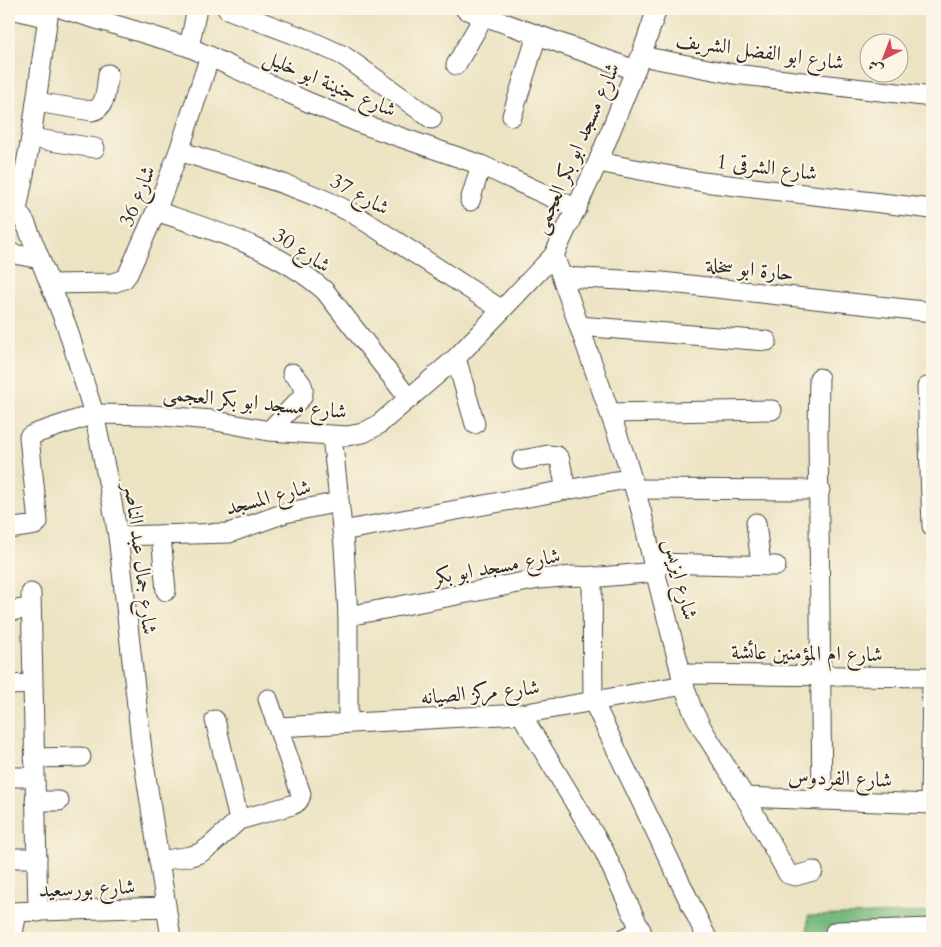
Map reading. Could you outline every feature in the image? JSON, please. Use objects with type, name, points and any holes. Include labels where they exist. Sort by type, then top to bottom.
[{"type":"street","name":"شارع جنينة ابو خليل","points":[[12,9],[53,12],[189,47],[308,102],[362,124],[482,165],[577,209]]},
{"type":"street","points":[[189,47],[197,9]]},
{"type":"street","points":[[227,9],[309,40],[344,56],[432,119]]},
{"type":"street","name":"شارع ابو الفضل الشريف","points":[[465,9],[537,35],[638,63],[932,96]]},
{"type":"street","name":"شارع مسجد ابو بكر العجمى","points":[[9,529],[35,525],[38,522],[29,437],[94,414],[152,415],[211,420],[269,431],[332,436],[363,433],[378,425],[456,358],[554,255],[598,162],[638,63],[657,9]]},
{"type":"street","points":[[13,206],[31,138],[53,12]]},
{"type":"street","points":[[456,66],[484,16]]},
{"type":"street","points":[[512,116],[537,35]]},
{"type":"street","name":"شارع 36","points":[[50,284],[113,283],[124,279],[156,211],[179,151],[210,56]]},
{"type":"street","points":[[36,102],[92,111],[97,110],[103,103],[108,74]]},
{"type":"street","points":[[31,138],[95,148]]},
{"type":"street","name":"شارع 37","points":[[179,151],[259,177],[284,183],[331,202],[354,214],[502,310]]},
{"type":"street","name":"شارع الشرقى 1","points":[[598,162],[703,182],[932,210]]},
{"type":"street","points":[[470,201],[482,165]]},
{"type":"street","name":"شارع جمال عبد الناصر","points":[[13,206],[26,224],[67,327],[94,414],[118,536],[142,750],[171,938]]},
{"type":"street","name":"شارع 30","points":[[156,211],[258,248],[312,279],[325,291],[409,399]]},
{"type":"street","points":[[9,253],[40,259]]},
{"type":"street","name":"شارع ايزيس","points":[[554,255],[633,484],[682,680],[692,709],[745,797],[788,874],[795,876],[813,871]]},
{"type":"street","name":"حارة ابو سخلة","points":[[562,277],[662,282],[932,312]]},
{"type":"street","points":[[579,326],[766,341]]},
{"type":"street","points":[[456,358],[475,424]]},
{"type":"street","points":[[269,431],[302,398],[303,384],[292,373]]},
{"type":"street","points":[[819,378],[822,800]]},
{"type":"street","points":[[927,387],[932,526]]},
{"type":"street","points":[[610,413],[772,410]]},
{"type":"street","points":[[332,436],[342,531],[348,616],[348,723]]},
{"type":"street","points":[[522,460],[548,455],[557,456],[560,460],[566,490]]},
{"type":"street","points":[[342,531],[566,490],[633,484],[820,490]]},
{"type":"street","name":"شارع المسجد","points":[[118,536],[229,533],[285,513],[339,502]]},
{"type":"street","name":"شارع مسجد ابو بكر","points":[[348,616],[539,579],[565,576],[592,576],[654,567],[769,566],[756,523]]},
{"type":"street","points":[[161,534],[166,592]]},
{"type":"street","points":[[592,576],[593,701],[707,938]]},
{"type":"street","points":[[9,611],[31,601],[38,912]]},
{"type":"street","name":"شارع ام المؤمنين عائشة","points":[[682,680],[821,675],[932,679]]},
{"type":"street","points":[[931,804],[932,679]]},
{"type":"street","name":"شارع مركز الصيانه","points":[[278,727],[522,714],[593,701],[682,680]]},
{"type":"street","points":[[9,685],[32,684]]},
{"type":"street","points":[[159,861],[191,856],[209,847],[239,820],[292,805],[300,799],[301,794],[268,699]]},
{"type":"street","points":[[522,714],[604,851],[636,936]]},
{"type":"street","points":[[214,720],[239,820]]},
{"type":"street","points":[[34,758],[81,756]]},
{"type":"street","points":[[9,777],[34,777]]},
{"type":"street","name":"شارع الفردوس","points":[[745,797],[931,804]]},
{"type":"street","points":[[35,801],[59,801]]},
{"type":"street","points":[[9,858],[37,858]]},
{"type":"street","name":"شارع بورسعيد","points":[[13,912],[166,907]]},
{"type":"street","points":[[12,938],[13,912]]},
{"type":"street","points":[[834,938],[835,932],[838,931],[932,928]]},
{"type":"green space","points":[[932,912],[932,938],[807,938],[808,916]]}]
